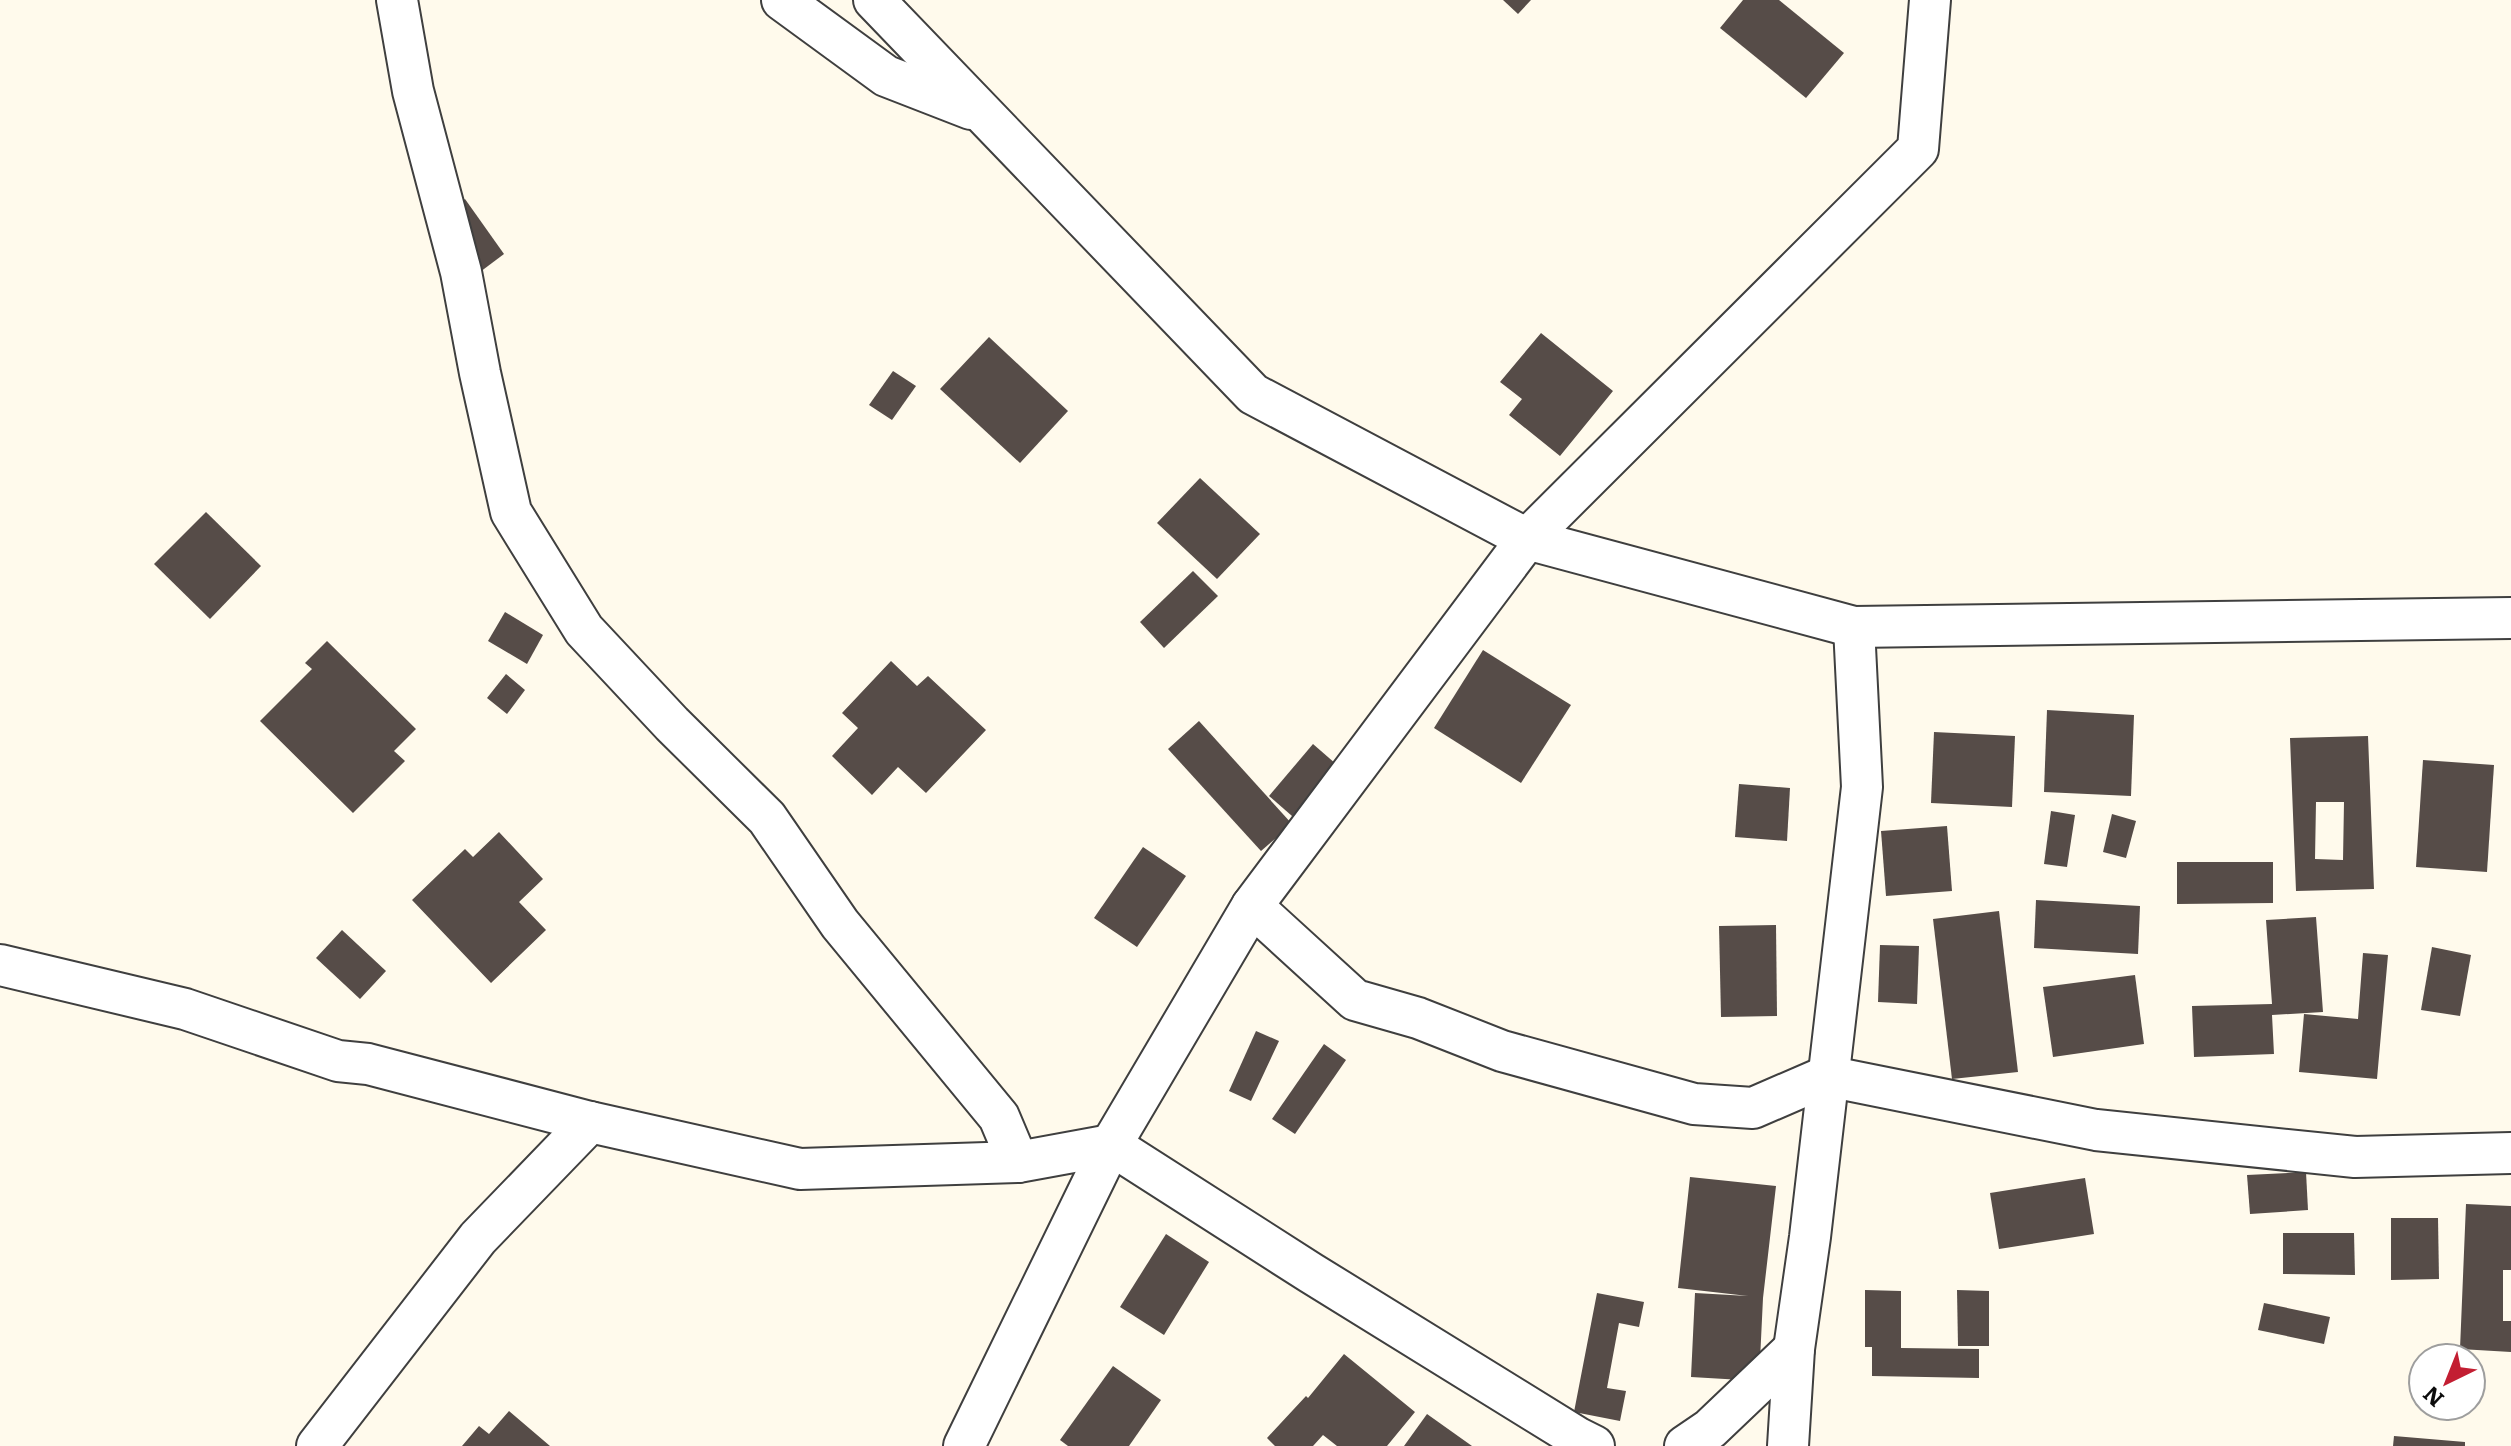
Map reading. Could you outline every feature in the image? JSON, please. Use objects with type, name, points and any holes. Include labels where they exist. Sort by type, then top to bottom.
[{"type":"street","points":[[397,0],[413,91],[461,272],[511,512],[584,630],[672,724],[767,818],[840,924],[999,1117],[1018,1162]]},
{"type":"street","points":[[782,0],[886,76],[985,114]]},
{"type":"street","points":[[874,0],[1253,394],[1527,539],[1854,627],[2511,618]]},
{"type":"street","points":[[964,1446],[1111,1145],[1252,906],[1527,539],[1918,149],[1930,0]]},
{"type":"street","points":[[1788,1446],[1794,1349],[1810,1237],[1862,787],[1854,627]]},
{"type":"street","points":[[1252,906],[1355,1000],[1418,1018],[1502,1051],[1694,1104],[1753,1108],[1827,1076],[2096,1130],[2355,1157],[2511,1153]]},
{"type":"street","points":[[0,965],[185,1009],[338,1061],[368,1064],[590,1122],[800,1169],[1018,1162],[1111,1145],[1311,1273],[1594,1446]]},
{"type":"street","points":[[317,1446],[478,1238],[590,1122]]},
{"type":"street","points":[[1685,1446],[1710,1429],[1794,1349]]},
{"type":"building","points":[[1503,0],[1531,0],[1518,14]]},
{"type":"building","points":[[1743,0],[1779,0],[1844,53],[1806,98],[1720,28]]},
{"type":"building","points":[[465,199],[504,254],[480,272],[440,217]]},
{"type":"building","points":[[1541,333],[1613,391],[1560,456],[1509,415],[1522,399],[1500,382]]},
{"type":"building","points":[[989,337],[1068,411],[1020,463],[940,389]]},
{"type":"building","points":[[893,371],[916,386],[892,420],[869,405]]},
{"type":"building","points":[[1200,478],[1260,534],[1217,579],[1157,523]]},
{"type":"building","points":[[206,512],[261,566],[210,619],[154,564]]},
{"type":"building","points":[[1193,571],[1218,596],[1164,648],[1140,622]]},
{"type":"building","points":[[505,612],[543,635],[527,664],[488,641]]},
{"type":"building","points":[[327,641],[416,729],[394,751],[405,761],[353,813],[260,721],[312,669],[305,663]]},
{"type":"building","points":[[1483,650],[1571,705],[1521,783],[1434,728]]},
{"type":"building","points":[[891,661],[917,686],[928,676],[986,730],[926,793],[898,767],[872,795],[832,756],[858,728],[842,713]]},
{"type":"building","points":[[506,674],[525,690],[507,714],[487,698]]},
{"type":"building","points":[[2047,710],[2134,715],[2131,796],[2044,792]]},
{"type":"building","points":[[1199,721],[1292,824],[1261,851],[1168,749]]},
{"type":"building","points":[[1934,732],[2015,736],[2012,807],[1931,803]]},
{"type":"building","points":[[2368,736],[2374,889],[2296,891],[2290,738]],"holes":[[[2316,802],[2344,802],[2343,860],[2315,859]]]},
{"type":"building","points":[[1313,744],[1344,771],[1300,823],[1269,796]]},
{"type":"building","points":[[2423,760],[2494,765],[2487,872],[2416,867]]},
{"type":"building","points":[[1739,784],[1790,788],[1787,841],[1735,837]]},
{"type":"building","points":[[2051,811],[2075,815],[2067,867],[2044,864]]},
{"type":"building","points":[[2112,814],[2136,821],[2126,858],[2103,852]]},
{"type":"building","points":[[1947,826],[1952,891],[1886,896],[1881,831]]},
{"type":"building","points":[[499,832],[543,879],[519,902],[546,930],[491,983],[412,900],[465,849],[473,857]]},
{"type":"building","points":[[1143,847],[1186,876],[1137,947],[1094,918]]},
{"type":"building","points":[[2177,862],[2273,862],[2273,903],[2177,904]]},
{"type":"building","points":[[2036,900],[2140,906],[2138,954],[2034,948]]},
{"type":"building","points":[[1999,911],[2018,1072],[1952,1079],[1933,919]]},
{"type":"building","points":[[2316,917],[2323,1012],[2272,1015],[2274,1054],[2194,1057],[2192,1006],[2272,1004],[2266,920]]},
{"type":"building","points":[[1776,925],[1777,1016],[1721,1017],[1719,926]]},
{"type":"building","points":[[342,930],[386,971],[360,999],[316,958]]},
{"type":"building","points":[[1880,945],[1919,946],[1917,1004],[1878,1002]]},
{"type":"building","points":[[2432,947],[2471,955],[2460,1016],[2421,1010]]},
{"type":"building","points":[[2363,953],[2388,955],[2377,1079],[2299,1072],[2304,1014],[2358,1019]]},
{"type":"building","points":[[2135,975],[2144,1044],[2053,1057],[2043,987]]},
{"type":"building","points":[[1256,1031],[1279,1041],[1251,1101],[1229,1091]]},
{"type":"building","points":[[1324,1044],[1346,1060],[1295,1134],[1272,1119]]},
{"type":"building","points":[[2306,1172],[2308,1210],[2250,1214],[2247,1175]]},
{"type":"building","points":[[1690,1177],[1776,1186],[1763,1298],[1759,1381],[1691,1377],[1695,1293],[1748,1296],[1678,1288]]},
{"type":"building","points":[[2085,1178],[2094,1234],[1999,1249],[1990,1193]]},
{"type":"building","points":[[2466,1204],[2511,1206],[2511,1270],[2503,1270],[2503,1321],[2511,1321],[2511,1352],[2487,1351],[2487,1342],[2460,1342]]},
{"type":"building","points":[[2391,1218],[2438,1218],[2439,1279],[2391,1280]]},
{"type":"building","points":[[2283,1233],[2354,1233],[2355,1275],[2283,1274]]},
{"type":"building","points":[[1166,1234],[1209,1262],[1164,1335],[1120,1307]]},
{"type":"building","points":[[1865,1290],[1901,1291],[1901,1348],[1979,1349],[1979,1378],[1872,1376],[1872,1347],[1865,1347]]},
{"type":"building","points":[[1957,1290],[1989,1291],[1989,1346],[1958,1346]]},
{"type":"building","points":[[1597,1293],[1644,1302],[1639,1327],[1619,1323],[1607,1388],[1626,1391],[1620,1421],[1574,1412]]},
{"type":"building","points":[[2264,1303],[2330,1317],[2324,1344],[2258,1330]]},
{"type":"building","points":[[1344,1354],[1415,1412],[1387,1446],[1337,1446],[1323,1435],[1313,1446],[1275,1446],[1267,1438],[1306,1396],[1308,1398]]},
{"type":"building","points":[[1113,1366],[1161,1400],[1129,1446],[1068,1446],[1060,1440]]},
{"type":"building","points":[[509,1411],[550,1446],[462,1446],[479,1426],[489,1434]]},
{"type":"building","points":[[1427,1414],[1472,1446],[1404,1446]]},
{"type":"building","points":[[2394,1436],[2465,1442],[2465,1446],[2393,1446]]}]
